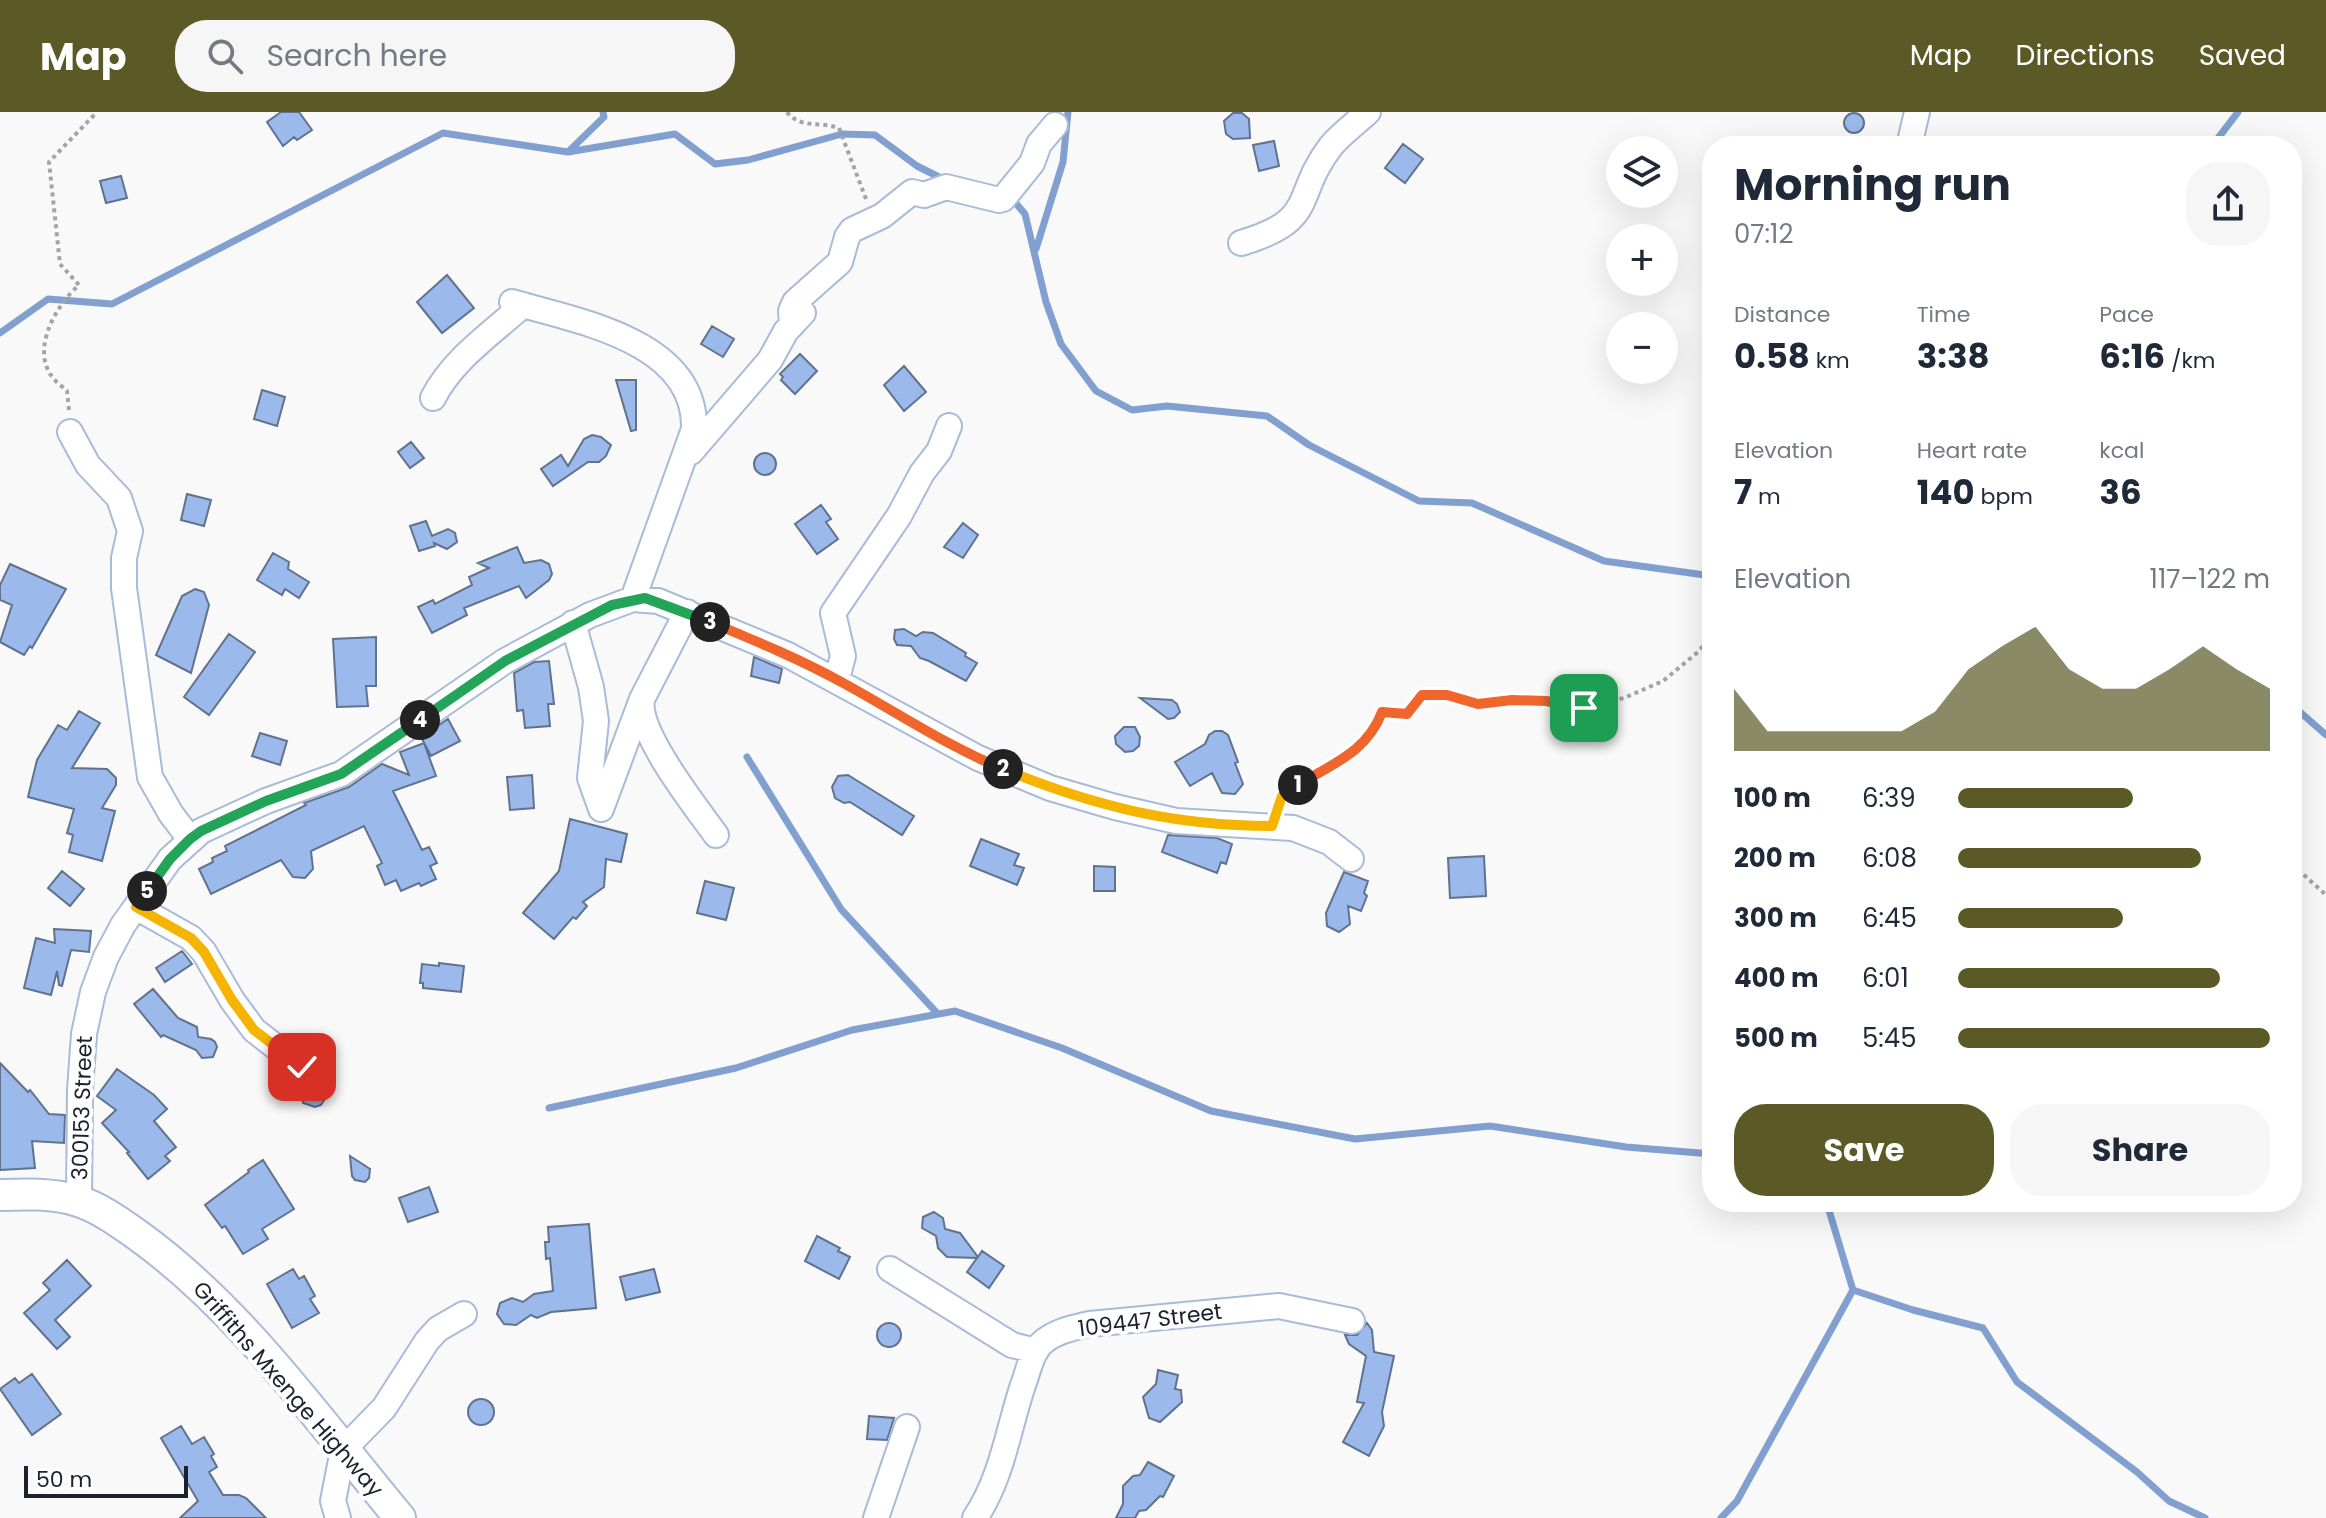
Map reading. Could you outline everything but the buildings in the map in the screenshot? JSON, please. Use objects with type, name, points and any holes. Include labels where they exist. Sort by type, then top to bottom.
[{"type":"street","points":[[1241,243],[1264,236],[1294,219],[1331,146],[1368,112]]},
{"type":"street","points":[[1911,136],[1917,112]]},
{"type":"street","points":[[682,463],[770,360],[798,318],[791,311],[795,302],[840,262],[852,230],[882,216],[912,192],[924,195],[942,187],[1003,199],[1032,163],[1039,144],[1055,125]]},
{"type":"street","points":[[433,398],[440,385],[473,347],[518,304],[579,322],[639,345],[656,354],[677,373],[691,400],[694,429],[633,599],[658,601],[788,655],[837,679],[933,736],[1050,788],[1176,821],[1272,826],[1310,833],[1329,842],[1351,859]]},
{"type":"street","points":[[837,679],[843,656],[833,613],[899,516],[922,473],[939,451],[949,426]]},
{"type":"street","points":[[70,432],[88,465],[119,498],[130,531],[124,558],[124,588],[150,777],[171,814],[190,839]]},
{"type":"street","name":"300153 Street","points":[[79,1201],[80,1090],[84,1034],[93,992],[106,957],[170,859],[190,839],[266,801],[341,774],[505,661],[573,623],[633,599]]},
{"type":"street","points":[[573,623],[591,687],[596,721],[590,778],[601,809],[642,699],[687,612]]},
{"type":"street","points":[[642,699],[640,708],[659,751],[716,835]]},
{"type":"street","points":[[136,907],[191,938],[204,952],[254,1030],[302,1067]]},
{"type":"street","name":"Griffiths Mxenge Highway","points":[[0,1195],[33,1193],[79,1201],[120,1223],[159,1250],[200,1285],[256,1346],[400,1518]]},
{"type":"street","points":[[890,1269],[1012,1345],[1036,1351],[1015,1409],[990,1496],[975,1518]]},
{"type":"street","name":"109447 Street","points":[[1036,1351],[1047,1339],[1067,1329],[1090,1324],[1279,1306],[1352,1321]]},
{"type":"street","points":[[338,1518],[333,1501],[343,1450],[384,1408],[427,1341],[438,1329],[464,1314]]},
{"type":"street","points":[[876,1518],[907,1427]]},
{"type":"path","points":[[70,432],[67,391],[50,376],[44,350],[57,311],[79,285],[60,264],[49,162],[97,112]]},
{"type":"path","points":[[787,112],[794,121],[804,125],[822,123],[839,128],[871,210],[902,199]]},
{"type":"path","points":[[1272,826],[1282,796],[1361,748],[1382,712],[1407,714],[1422,695],[1447,695],[1478,704],[1512,700],[1546,701],[1584,708],[1624,698],[1663,681],[1702,647]]},
{"type":"path","points":[[2302,873],[2326,895]]},
{"type":"waterway","points":[[569,151],[604,117],[603,112]]},
{"type":"waterway","points":[[1036,249],[1063,162],[1068,112]]},
{"type":"waterway","points":[[2220,136],[2238,112]]},
{"type":"waterway","points":[[0,333],[48,299],[112,304],[443,133],[568,152],[675,134],[715,164],[748,160],[842,134],[875,135],[917,166],[947,181]]},
{"type":"waterway","points":[[1008,200],[1014,201],[1025,214],[1046,302],[1061,344],[1096,391],[1132,410],[1167,406],[1267,416],[1309,445],[1419,501],[1472,503],[1604,561],[1702,575]]},
{"type":"waterway","points":[[2302,714],[2326,735]]},
{"type":"waterway","points":[[747,757],[841,909],[938,1014]]},
{"type":"waterway","points":[[549,1108],[736,1068],[852,1030],[955,1011],[1062,1048],[1211,1111],[1355,1139],[1490,1126],[1626,1147],[1702,1153]]},
{"type":"waterway","points":[[1830,1212],[1853,1290],[1983,1328],[2017,1382],[2137,1472],[2169,1501],[2205,1518]]},
{"type":"waterway","points":[[1721,1518],[1737,1501],[1853,1290]]},
{"type":"route","points":[[302,1067],[254,1030],[204,952],[191,938],[136,907],[170,859],[201,831],[266,801],[341,774],[505,661],[590,615],[633,599],[658,601],[788,655],[884,705],[933,736],[1050,788],[1176,821],[1272,826],[1282,796],[1361,748],[1382,712],[1407,714],[1422,695],[1447,695],[1478,704],[1512,700],[1546,701],[1584,708]]}]
